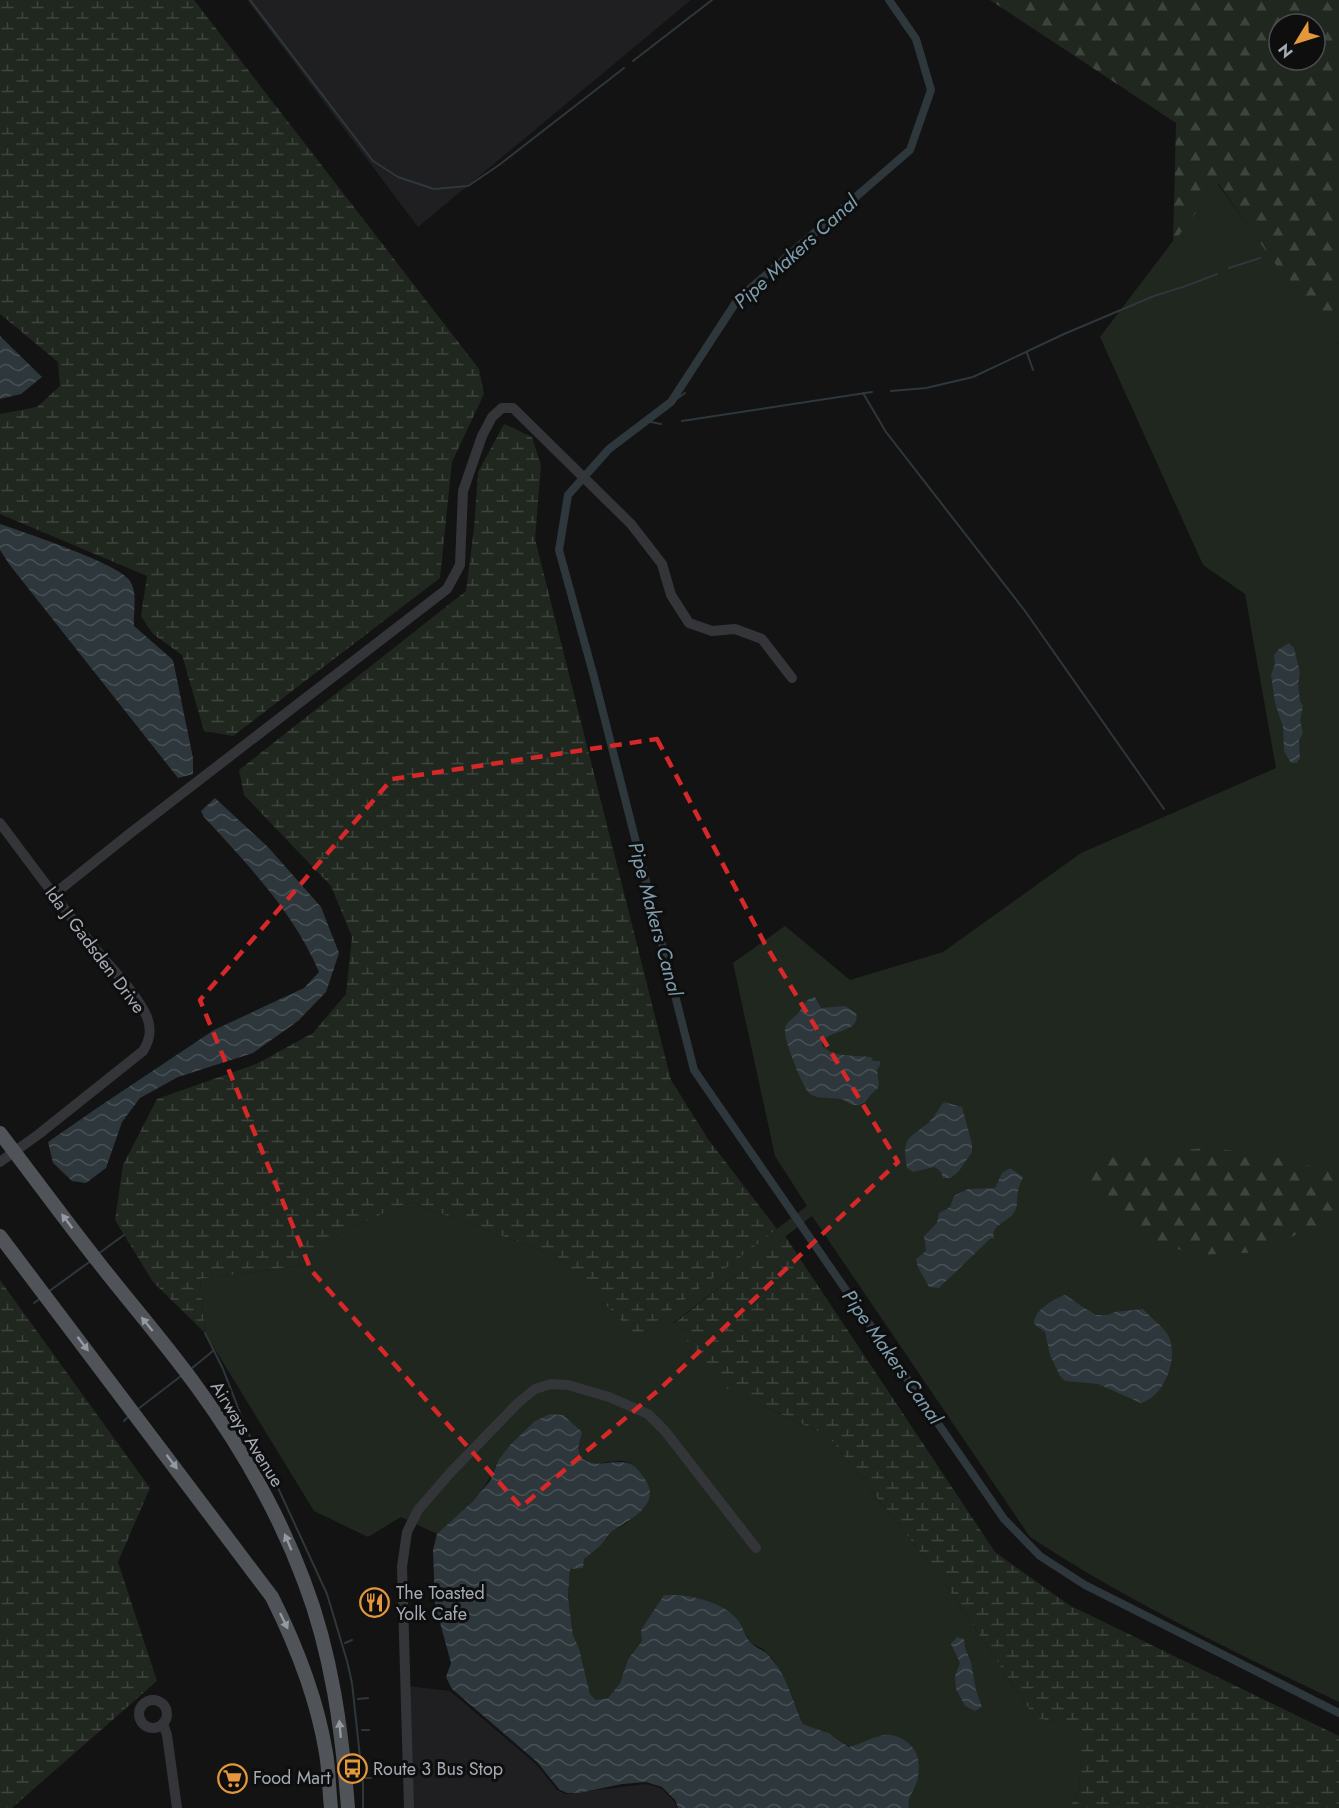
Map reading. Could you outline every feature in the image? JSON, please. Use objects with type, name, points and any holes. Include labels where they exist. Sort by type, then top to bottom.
[{"type":"main road","name":"Airways Avenue","points":[[0,1132],[94,1257],[186,1372],[257,1480],[283,1530],[320,1628],[340,1722],[348,1807]]},
{"type":"main road","points":[[0,1236],[272,1597],[293,1639],[314,1699],[326,1754],[331,1808]]},
{"type":"main road","points":[[0,1240],[18,1259]]},
{"type":"street","points":[[53,895],[447,589],[460,566],[463,491],[482,436],[492,417],[502,408],[513,408],[631,524],[662,564],[671,595],[689,623],[712,631],[735,629],[762,639],[792,678]]},
{"type":"street","name":"Ida J Gadsden Drive","points":[[0,823],[146,1015],[150,1026],[150,1041],[143,1051],[0,1162]]},
{"type":"street","points":[[409,1808],[402,1567],[407,1532],[418,1510],[451,1472],[518,1403],[535,1389],[551,1384],[568,1385],[609,1397],[648,1414],[665,1431],[756,1548]]},
{"type":"street","points":[[163,1724],[167,1735],[177,1808]]},
{"type":"highlighted area","points":[[657,739],[765,944],[898,1162],[662,1387],[521,1507],[311,1270],[200,1000],[392,779]]},
{"type":"shaded area","points":[[247,0],[691,0],[418,227]]},
{"type":"shaded area","points":[[408,1686],[450,1691],[536,1764],[557,1790],[566,1794],[646,1784],[661,1788],[674,1801],[677,1808],[409,1808]]},
{"type":"green space","points":[[0,0],[194,0],[479,369],[484,394],[452,462],[440,578],[233,736],[204,731],[182,655],[153,634],[141,616],[147,576],[0,514],[0,414],[37,407],[60,386],[58,362],[0,314]]},
{"type":"green space","points":[[990,0],[1339,0],[1339,344],[1273,261],[1218,183],[1173,243],[1176,123]]},
{"type":"green space","points":[[1217,183],[1339,344],[1339,1702],[1143,1604],[1104,1583],[1030,1537],[812,1216],[673,1323],[727,1389],[828,1436],[944,1582],[1035,1718],[1083,1726],[1079,1792],[1069,1808],[909,1808],[908,1802],[917,1783],[884,1735],[850,1747],[828,1733],[803,1724],[788,1686],[773,1659],[763,1649],[751,1643],[736,1618],[642,1641],[628,1659],[620,1683],[608,1698],[596,1700],[590,1694],[579,1648],[573,1635],[568,1596],[570,1569],[601,1545],[612,1531],[627,1523],[643,1477],[630,1463],[616,1461],[593,1463],[579,1457],[578,1449],[498,1461],[480,1493],[437,1534],[401,1517],[368,1537],[314,1511],[205,1333],[200,1279],[300,1266],[347,1229],[410,1202],[557,1256],[637,1335],[807,1206],[775,1156],[733,963],[785,926],[850,980],[943,952],[1081,853],[1276,768],[1245,594],[1203,565],[1100,337]]},
{"type":"green space","points":[[504,424],[532,437],[541,465],[535,539],[671,1080],[708,1139],[777,1229],[637,1336],[557,1256],[410,1202],[347,1229],[300,1266],[200,1279],[205,1333],[153,1282],[115,1220],[123,1165],[157,1099],[256,1064],[313,1033],[346,994],[352,937],[331,886],[244,795],[239,770],[466,591],[478,472]]},
{"type":"green space","points":[[1205,1148],[1270,1156],[1334,1173],[1339,1183],[1339,1215],[1329,1222],[1304,1230],[1265,1252],[1196,1255],[1157,1242],[1109,1203],[1091,1180],[1092,1169],[1104,1158]]},
{"type":"green space","points":[[785,1236],[995,1552],[1069,1605],[1339,1736],[1339,1808],[1069,1808],[1079,1792],[1082,1726],[1035,1718],[944,1582],[828,1436],[727,1389],[673,1324]]},
{"type":"green space","points":[[0,1280],[150,1488],[118,1562],[157,1681],[12,1808],[0,1808]]},
{"type":"water","points":[[0,336],[42,377],[21,394],[0,399]]},
{"type":"water","points":[[0,524],[91,558],[109,566],[130,581],[135,597],[134,626],[173,660],[193,758],[193,774],[178,778],[9,564],[0,550]]},
{"type":"water","points":[[1289,643],[1294,648],[1300,673],[1298,684],[1300,701],[1303,706],[1300,720],[1303,733],[1299,740],[1300,758],[1297,763],[1291,763],[1284,751],[1283,727],[1275,703],[1271,675],[1275,664],[1274,655]]},
{"type":"water","points":[[215,798],[268,847],[321,907],[339,953],[326,992],[298,1021],[253,1053],[178,1077],[140,1098],[122,1122],[106,1168],[86,1183],[72,1181],[53,1163],[48,1142],[214,1030],[304,988],[319,972],[283,909],[253,871],[204,817],[201,811]]},
{"type":"water","points":[[815,997],[821,1008],[845,1006],[856,1013],[854,1024],[827,1037],[822,1041],[822,1046],[839,1054],[871,1057],[873,1061],[880,1061],[877,1070],[878,1088],[860,1104],[855,1105],[840,1099],[812,1095],[806,1089],[798,1072],[787,1042],[785,1029],[805,1002]]},
{"type":"water","points":[[944,1102],[962,1107],[972,1152],[959,1171],[951,1178],[943,1178],[941,1172],[935,1167],[913,1172],[907,1168],[906,1144],[932,1119]]},
{"type":"water","points":[[1010,1168],[1023,1177],[1013,1214],[996,1227],[993,1234],[994,1239],[991,1238],[939,1288],[929,1287],[916,1259],[926,1251],[924,1236],[937,1223],[939,1213],[950,1207],[954,1196],[968,1189],[995,1188],[1002,1173]]},
{"type":"water","points":[[1065,1295],[1095,1315],[1143,1309],[1164,1330],[1170,1341],[1171,1362],[1169,1373],[1158,1392],[1141,1403],[1098,1384],[1065,1381],[1060,1376],[1050,1355],[1045,1332],[1034,1324],[1040,1310]]},
{"type":"water","points":[[550,1414],[563,1415],[582,1432],[578,1448],[580,1457],[598,1464],[621,1462],[630,1464],[639,1471],[649,1487],[650,1495],[643,1509],[611,1533],[584,1559],[583,1568],[570,1569],[568,1596],[573,1635],[579,1648],[590,1694],[596,1700],[608,1698],[620,1683],[628,1659],[642,1641],[641,1630],[664,1595],[693,1597],[713,1603],[730,1612],[737,1619],[751,1643],[766,1653],[776,1664],[803,1724],[828,1733],[849,1747],[876,1737],[889,1735],[899,1737],[914,1749],[919,1768],[909,1808],[678,1808],[675,1800],[662,1787],[646,1782],[567,1793],[559,1789],[537,1762],[452,1689],[446,1677],[451,1663],[435,1604],[433,1550],[437,1534],[472,1502],[490,1481],[498,1461],[510,1445],[535,1421]]},
{"type":"water","points":[[957,1637],[964,1639],[982,1707],[975,1711],[965,1706],[956,1689],[955,1676],[960,1663],[951,1644]]},
{"type":"waterway","points":[[250,0],[373,161],[398,177],[434,189],[468,186],[499,165],[624,68]]},
{"type":"waterway","points":[[633,61],[712,0]]},
{"type":"waterway","name":"Pipe Makers Canal","points":[[889,0],[916,39],[931,90],[910,150],[738,299],[671,402],[609,449],[568,495],[559,550],[594,677],[694,1070],[1004,1519],[1040,1556],[1085,1585],[1339,1713]]},
{"type":"waterway","points":[[1229,268],[1260,258]]},
{"type":"waterway","points":[[891,391],[926,388],[973,377],[1064,334],[1154,296],[1217,274]]},
{"type":"waterway","points":[[1027,353],[1033,370]]},
{"type":"waterway","points":[[682,421],[872,392]]},
{"type":"waterway","name":"Pipe Makers Canal","points":[[661,424],[646,421],[685,393]]},
{"type":"waterway","points":[[863,393],[886,432],[1025,611],[1164,809]]},
{"type":"waterway","points":[[98,1254],[124,1235]]},
{"type":"waterway","points":[[48,1292],[92,1260]]},
{"type":"waterway","points":[[34,1303],[41,1298]]},
{"type":"waterway","points":[[205,1333],[223,1369],[247,1431],[279,1490],[327,1594],[352,1683],[363,1785],[363,1808]]},
{"type":"waterway","points":[[191,1369],[214,1350]]},
{"type":"waterway","points":[[138,1409],[181,1376]]},
{"type":"waterway","points":[[124,1421],[129,1416]]},
{"type":"waterway","points":[[345,1643],[352,1640]]},
{"type":"waterway","points":[[358,1699],[368,1698]]},
{"type":"waterway","points":[[362,1730],[369,1730]]},
{"type":"waterway","points":[[364,1778],[371,1778]]},
{"type":"place","name":"The Toasted Yolk Cafe","points":[[375,1603]]},
{"type":"place","name":"Route 3 Bus Stop","points":[[352,1769]]},
{"type":"place","name":"Food Mart","points":[[232,1778]]}]
